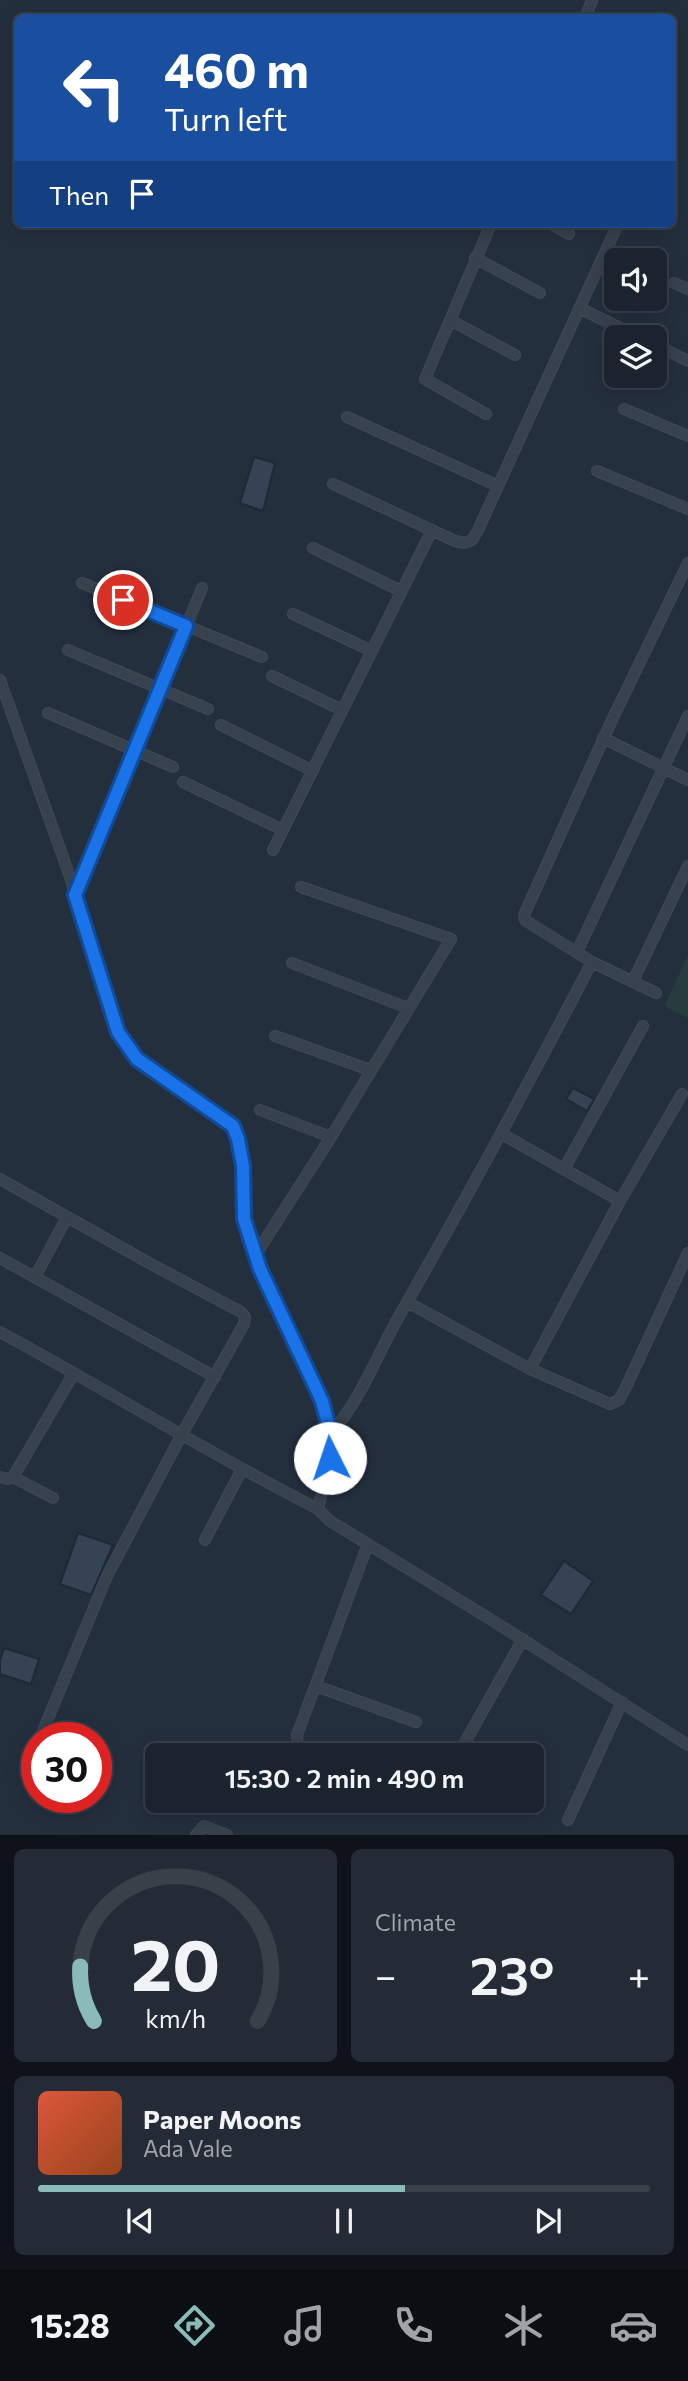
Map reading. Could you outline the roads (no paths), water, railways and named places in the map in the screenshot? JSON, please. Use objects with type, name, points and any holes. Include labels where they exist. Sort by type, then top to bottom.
[{"type":"street","points":[[486,414],[425,379],[489,228]]},
{"type":"street","points":[[559,228],[569,233]]},
{"type":"street","points":[[333,484],[455,541],[465,543],[472,540],[616,228]]},
{"type":"street","points":[[475,258],[540,293]]},
{"type":"street","points":[[674,283],[688,289]]},
{"type":"street","points":[[579,308],[614,325]]},
{"type":"street","points":[[450,320],[515,355]]},
{"type":"street","points":[[667,350],[688,360]]},
{"type":"street","points":[[624,409],[688,436]]},
{"type":"street","points":[[347,417],[498,486]]},
{"type":"street","points":[[597,471],[688,509]]},
{"type":"street","points":[[273,850],[432,530]]},
{"type":"street","points":[[313,548],[401,591]]},
{"type":"street","points":[[656,993],[592,962],[525,920],[524,915],[603,738],[688,563]]},
{"type":"street","points":[[82,583],[262,657]]},
{"type":"street","points":[[75,895],[202,588]]},
{"type":"street","points":[[292,614],[372,651]]},
{"type":"street","points":[[68,650],[208,709]]},
{"type":"street","points":[[272,676],[342,710]]},
{"type":"street","points":[[0,680],[75,895],[118,1032],[137,1059],[233,1126],[238,1139],[243,1166],[244,1219],[260,1269],[322,1401],[333,1443],[317,1509]]},
{"type":"street","points":[[47,713],[173,766]]},
{"type":"street","points":[[577,953],[688,716]]},
{"type":"street","points":[[221,725],[313,771]]},
{"type":"street","points":[[603,738],[688,779]]},
{"type":"street","points":[[183,782],[283,830]]},
{"type":"street","points":[[633,981],[688,866]]},
{"type":"street","points":[[256,1254],[331,1137],[451,939],[301,887]]},
{"type":"street","points":[[330,1434],[345,1417],[502,1134],[592,962]]},
{"type":"street","points":[[292,963],[408,1008]]},
{"type":"street","points":[[564,1169],[643,1026]]},
{"type":"street","points":[[275,1036],[370,1070]]},
{"type":"street","points":[[530,1369],[620,1201],[682,1094]]},
{"type":"street","points":[[260,1110],[331,1137]]},
{"type":"street","points":[[502,1134],[620,1201]]},
{"type":"street","points":[[0,1179],[241,1312],[245,1317],[244,1324],[107,1576],[47,1722]]},
{"type":"street","points":[[35,1277],[67,1217]]},
{"type":"street","points":[[407,1302],[530,1369],[610,1404],[619,1400],[688,1253]]},
{"type":"street","points":[[0,1258],[215,1377]]},
{"type":"street","points":[[0,1332],[317,1509],[330,1521],[523,1639],[688,1745]]},
{"type":"street","points":[[0,1477],[13,1477],[74,1373]]},
{"type":"street","points":[[205,1540],[242,1469]]},
{"type":"street","points":[[13,1477],[53,1498]]},
{"type":"street","points":[[298,1743],[297,1735],[368,1544]]},
{"type":"street","points":[[465,1743],[523,1639]]},
{"type":"street","points":[[316,1685],[416,1722]]},
{"type":"street","points":[[568,1820],[622,1702]]},
{"type":"street","points":[[196,1835],[204,1826],[228,1835]]}]
